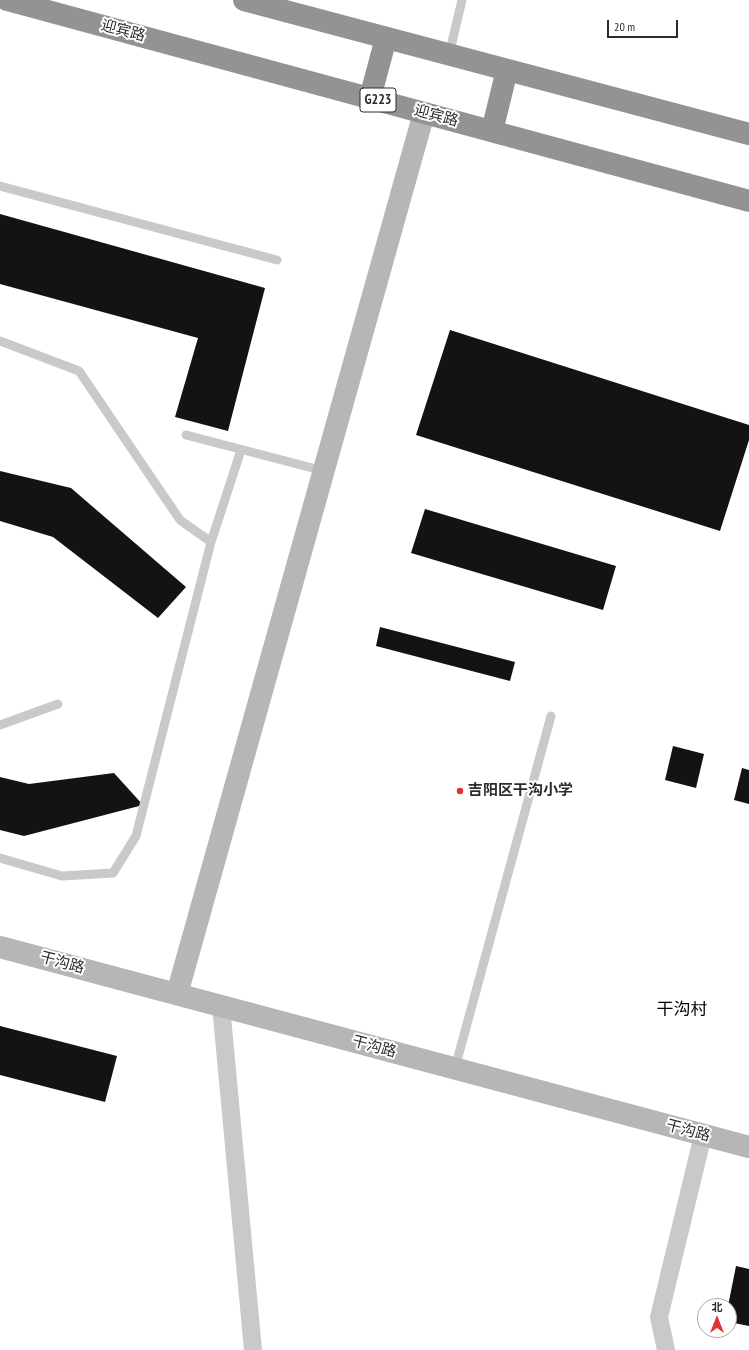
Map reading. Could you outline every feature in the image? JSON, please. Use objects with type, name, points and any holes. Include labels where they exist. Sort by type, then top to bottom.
[{"type":"highway","name":"迎宾路","points":[[7,0],[749,201]]},
{"type":"highway","points":[[250,1],[749,134]]},
{"type":"highway","points":[[370,98],[386,38]]},
{"type":"highway","points":[[492,131],[507,70]]},
{"type":"street","points":[[178,994],[424,113]]},
{"type":"street","name":"干沟路","points":[[0,947],[749,1147]]},
{"type":"street","points":[[221,1006],[253,1350]]},
{"type":"street","points":[[666,1350],[659,1317],[703,1135]]},
{"type":"lane","points":[[449,54],[462,0]]},
{"type":"lane","points":[[0,186],[278,260]]},
{"type":"lane","points":[[0,340],[79,371],[180,520],[211,542]]},
{"type":"lane","points":[[186,435],[324,471]]},
{"type":"lane","points":[[0,858],[62,876],[113,873],[136,836],[211,542],[241,450]]},
{"type":"lane","points":[[0,725],[58,704]]},
{"type":"lane","points":[[455,1068],[551,716]]},
{"type":"building","points":[[0,214],[265,288],[228,431],[175,417],[198,338],[0,284]]},
{"type":"building","points":[[450,330],[749,425],[749,440],[720,531],[416,435]]},
{"type":"building","points":[[0,471],[71,488],[186,587],[158,618],[53,537],[0,521]]},
{"type":"building","points":[[425,509],[616,566],[603,610],[411,553]]},
{"type":"building","points":[[380,627],[515,662],[510,681],[376,646]]},
{"type":"building","points":[[673,746],[704,754],[696,788],[665,780]]},
{"type":"building","points":[[742,768],[749,770],[749,804],[734,800]]},
{"type":"building","points":[[114,773],[143,805],[24,836],[0,830],[0,777],[29,784]]},
{"type":"building","points":[[0,1026],[117,1056],[105,1102],[0,1075]]},
{"type":"building","points":[[736,1266],[749,1269],[749,1326],[737,1324],[737,1298],[730,1298]]},
{"type":"place","name":"吉阳区干沟小学","points":[[460,791]]},
{"type":"district","name":"干沟村","points":[[682,1010]]}]
